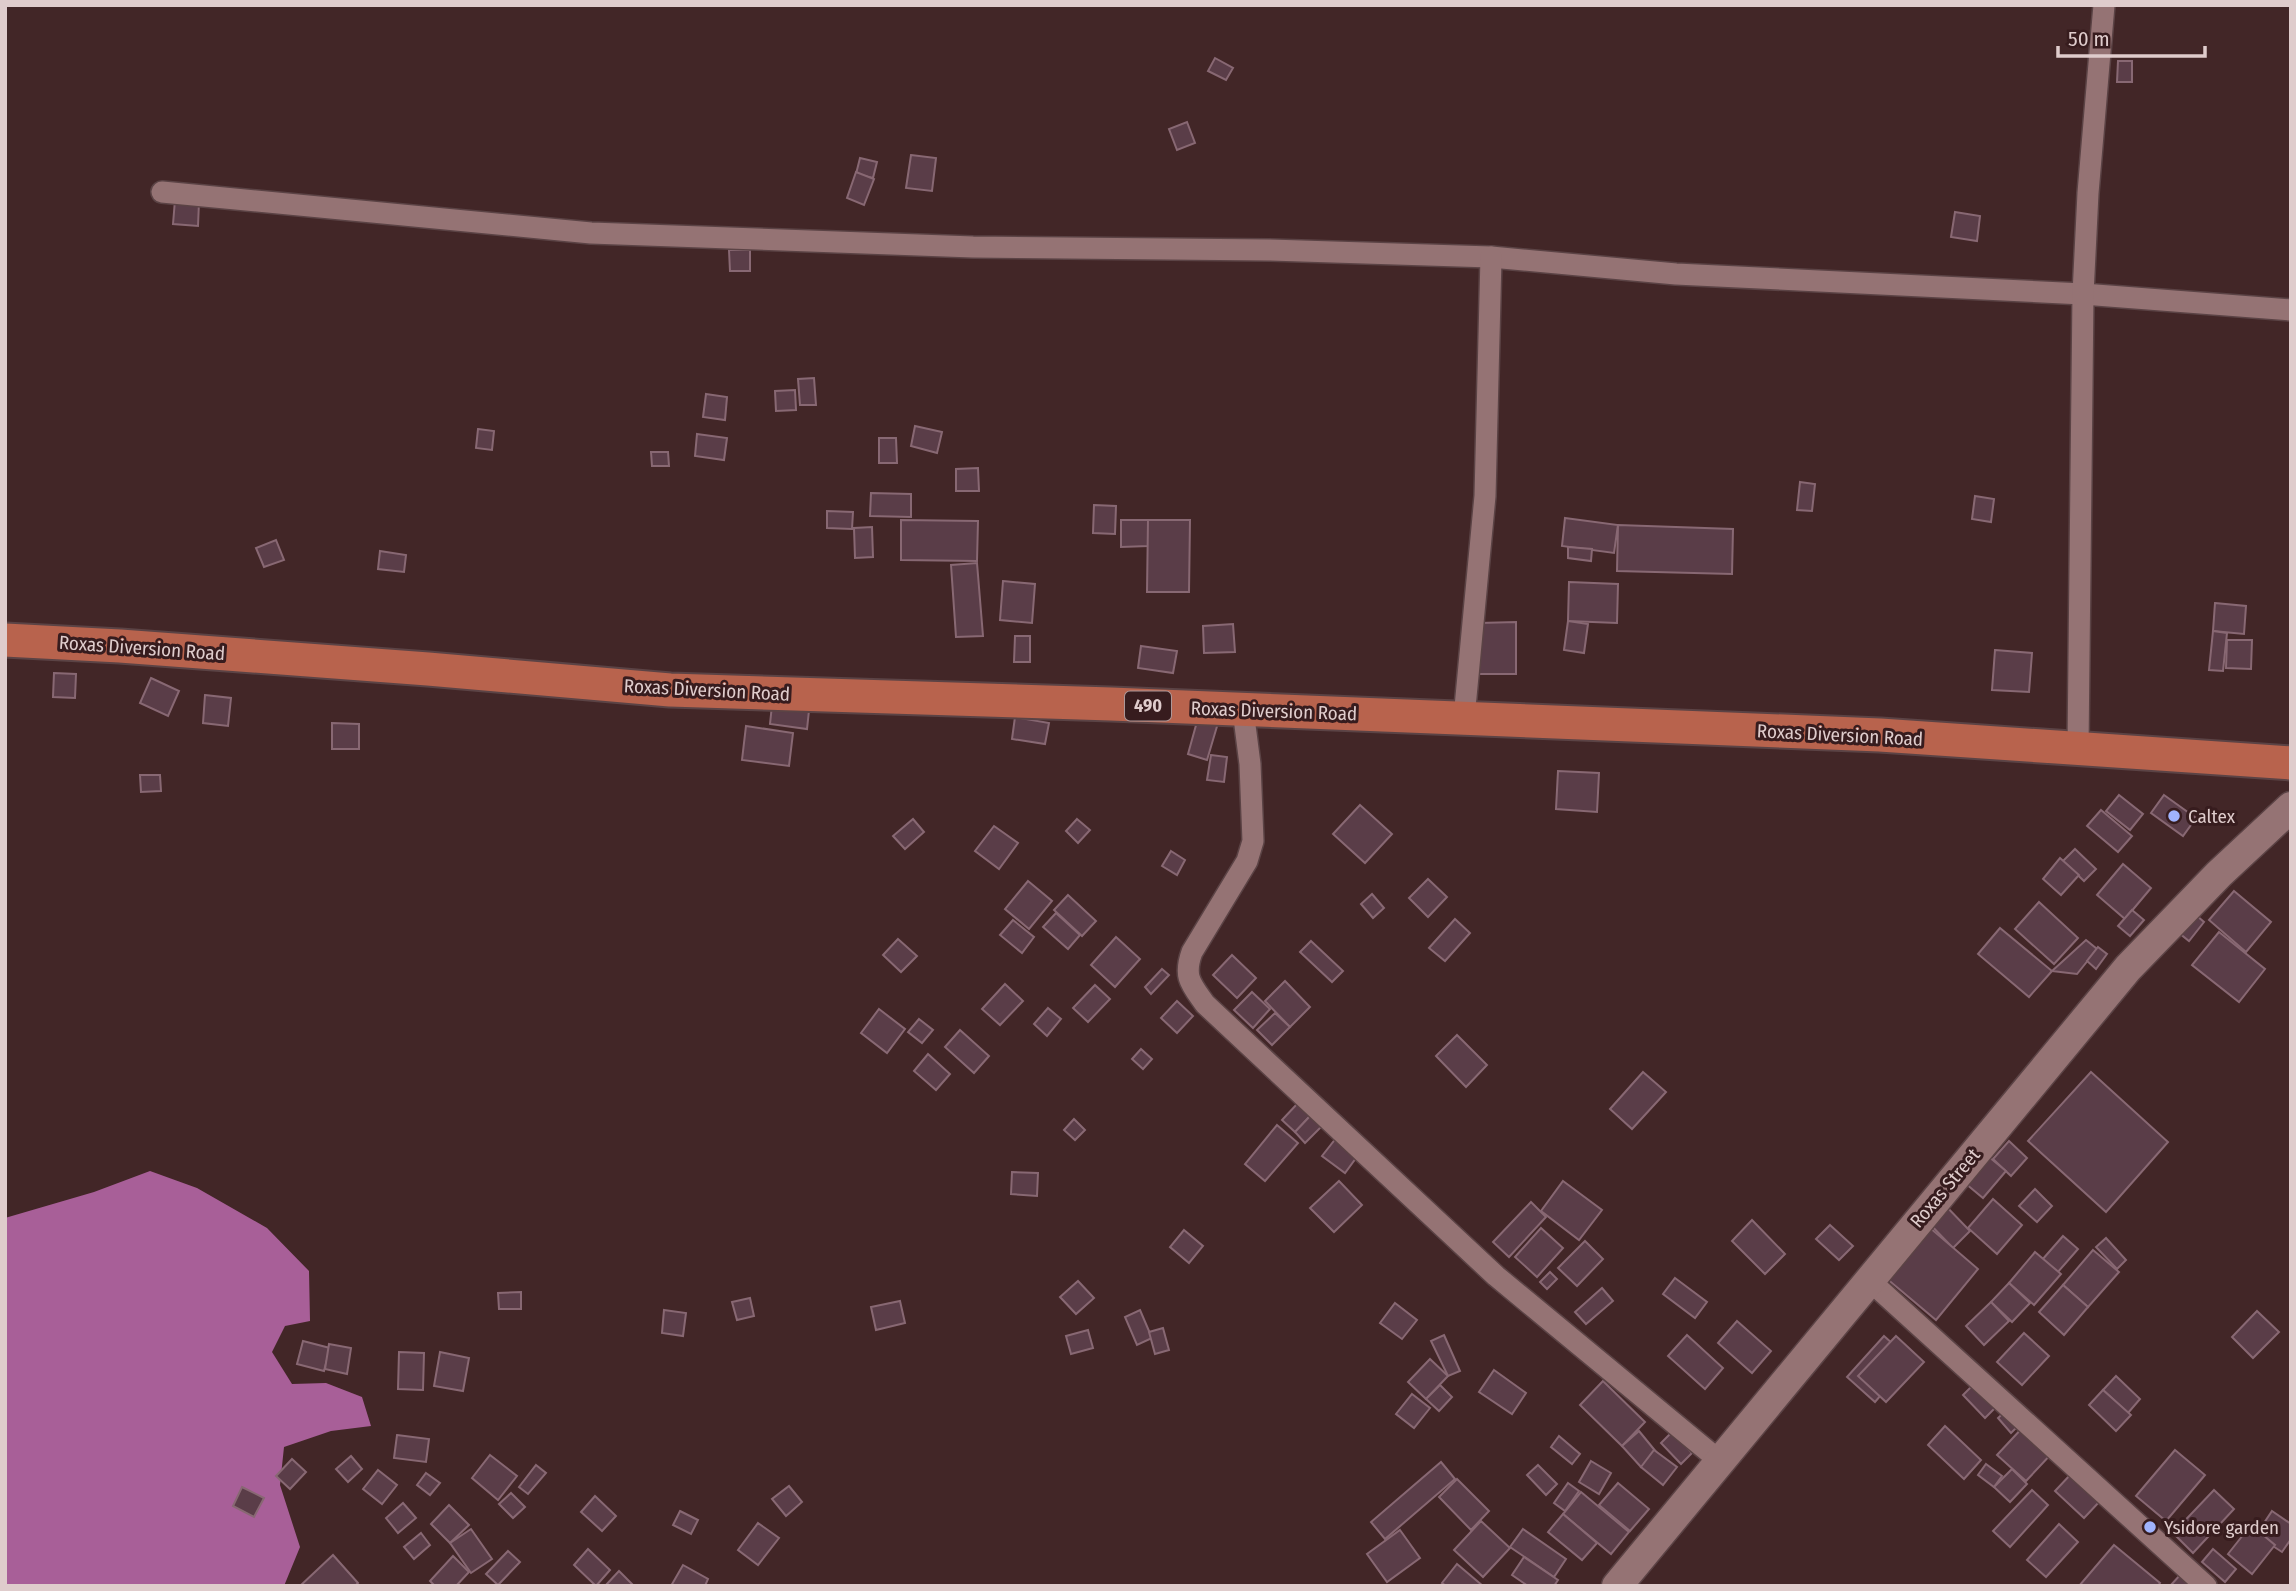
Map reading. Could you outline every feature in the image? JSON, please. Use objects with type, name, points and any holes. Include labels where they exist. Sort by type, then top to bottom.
[{"type":"main road","name":"Roxas Diversion Road","points":[[5,640],[388,666],[670,690],[1881,735],[1993,745],[2078,748],[2291,763]]},
{"type":"main road","name":"Roxas Street","points":[[1617,1586],[2128,968],[2219,874],[2289,811]]},
{"type":"street","points":[[2078,748],[2083,294],[2088,193],[2104,5]]},
{"type":"street","points":[[162,192],[591,233],[960,246],[1269,250],[1491,257],[1676,274],[2083,294],[2291,310]]},
{"type":"street","points":[[1464,718],[1485,496],[1491,257]]},
{"type":"street","points":[[1243,710],[1250,764],[1253,841],[1247,861],[1192,952],[1186,968],[1190,983],[1205,1004],[1496,1276],[1721,1462]]},
{"type":"street","points":[[1869,1280],[2206,1586]]},
{"type":"shaded area","points":[[150,1171],[197,1188],[267,1228],[309,1271],[310,1321],[285,1326],[272,1352],[292,1384],[326,1383],[362,1397],[371,1426],[331,1431],[284,1447],[280,1485],[300,1547],[284,1586],[5,1586],[5,1218],[94,1192]]},
{"type":"building","points":[[1215,58],[1233,68],[1226,80],[1208,71]]},
{"type":"building","points":[[2118,61],[2132,61],[2132,82],[2117,82]]},
{"type":"building","points":[[1187,122],[1195,143],[1177,150],[1169,129]]},
{"type":"building","points":[[911,155],[936,158],[932,191],[906,188]]},
{"type":"building","points":[[860,158],[877,162],[873,178],[856,174]]},
{"type":"building","points":[[856,172],[874,179],[864,205],[847,198]]},
{"type":"building","points":[[175,200],[199,202],[198,226],[173,224]]},
{"type":"building","points":[[1955,212],[1980,216],[1977,241],[1951,237]]},
{"type":"building","points":[[729,250],[750,250],[750,271],[730,271]]},
{"type":"building","points":[[814,378],[816,405],[800,405],[798,379]]},
{"type":"building","points":[[795,390],[796,410],[776,411],[775,391]]},
{"type":"building","points":[[706,394],[727,397],[725,420],[703,417]]},
{"type":"building","points":[[915,426],[942,432],[937,453],[911,446]]},
{"type":"building","points":[[478,429],[494,431],[492,450],[476,448]]},
{"type":"building","points":[[697,434],[727,438],[724,460],[695,456]]},
{"type":"building","points":[[879,438],[896,438],[897,463],[879,463]]},
{"type":"building","points":[[651,452],[668,452],[669,466],[652,466]]},
{"type":"building","points":[[978,468],[979,491],[956,491],[956,469]]},
{"type":"building","points":[[1800,482],[1815,484],[1812,511],[1797,510]]},
{"type":"building","points":[[871,493],[911,494],[911,517],[870,516]]},
{"type":"building","points":[[1975,496],[1994,499],[1991,522],[1972,519]]},
{"type":"building","points":[[1094,505],[1116,506],[1115,534],[1093,533]]},
{"type":"building","points":[[827,511],[853,512],[852,529],[827,528]]},
{"type":"building","points":[[1565,518],[1618,525],[1614,553],[1562,546]]},
{"type":"building","points":[[901,520],[978,521],[977,561],[901,560]]},
{"type":"building","points":[[1121,520],[1148,520],[1148,546],[1121,547]]},
{"type":"building","points":[[1148,520],[1190,520],[1189,592],[1147,592]]},
{"type":"building","points":[[1618,525],[1733,529],[1732,574],[1617,571]]},
{"type":"building","points":[[872,527],[873,557],[855,558],[854,528]]},
{"type":"building","points":[[276,540],[284,560],[264,567],[256,548]]},
{"type":"building","points":[[1568,547],[1592,549],[1591,561],[1568,558]]},
{"type":"building","points":[[380,551],[406,555],[404,572],[378,569]]},
{"type":"building","points":[[977,563],[983,636],[956,637],[951,565]]},
{"type":"building","points":[[1003,581],[1035,584],[1032,623],[1000,620]]},
{"type":"building","points":[[1569,582],[1618,584],[1617,623],[1568,621]]},
{"type":"building","points":[[2215,603],[2246,606],[2244,634],[2213,631]]},
{"type":"building","points":[[1568,621],[1588,624],[1584,653],[1564,650]]},
{"type":"building","points":[[1516,622],[1516,674],[1479,674],[1479,623]]},
{"type":"building","points":[[1233,624],[1235,652],[1204,653],[1203,626]]},
{"type":"building","points":[[2213,631],[2227,633],[2223,671],[2209,670]]},
{"type":"building","points":[[1015,636],[1030,636],[1030,662],[1014,662]]},
{"type":"building","points":[[2227,640],[2252,640],[2251,669],[2226,668]]},
{"type":"building","points":[[1141,646],[1177,651],[1173,673],[1138,668]]},
{"type":"building","points":[[1995,650],[2032,653],[2029,692],[1992,690]]},
{"type":"building","points":[[54,673],[76,674],[75,698],[53,697]]},
{"type":"building","points":[[151,678],[179,691],[168,716],[140,703]]},
{"type":"building","points":[[205,695],[231,698],[228,726],[203,723]]},
{"type":"building","points":[[773,696],[810,701],[807,729],[770,724]]},
{"type":"building","points":[[1015,717],[1049,723],[1045,744],[1012,739]]},
{"type":"building","points":[[1198,718],[1218,723],[1207,760],[1188,754]]},
{"type":"building","points":[[332,723],[359,724],[359,749],[332,749]]},
{"type":"building","points":[[746,726],[793,733],[789,766],[742,760]]},
{"type":"building","points":[[1211,755],[1227,757],[1224,782],[1207,780]]},
{"type":"building","points":[[1558,771],[1599,773],[1597,812],[1556,809]]},
{"type":"building","points":[[140,775],[160,775],[161,791],[141,792]]},
{"type":"building","points":[[2119,795],[2143,814],[2130,830],[2106,811]]},
{"type":"building","name":"Caltex","points":[[2164,795],[2196,818],[2183,836],[2151,813]]},
{"type":"building","points":[[1360,805],[1392,834],[1365,863],[1333,834]]},
{"type":"building","points":[[2101,810],[2132,836],[2118,852],[2087,826]]},
{"type":"building","points":[[913,819],[924,832],[905,849],[893,836]]},
{"type":"building","points":[[1077,819],[1090,830],[1078,843],[1066,831]]},
{"type":"building","points":[[994,826],[1018,843],[999,869],[975,851]]},
{"type":"building","points":[[2075,849],[2096,869],[2084,881],[2063,861]]},
{"type":"building","points":[[1171,851],[1185,860],[1177,875],[1162,866]]},
{"type":"building","points":[[2060,858],[2079,875],[2061,895],[2043,879]]},
{"type":"building","points":[[2123,864],[2151,888],[2125,919],[2097,895]]},
{"type":"building","points":[[1428,879],[1447,897],[1428,917],[1409,898]]},
{"type":"building","points":[[1028,881],[1052,901],[1029,929],[1005,909]]},
{"type":"building","points":[[2234,891],[2271,922],[2246,952],[2209,920]]},
{"type":"building","points":[[1372,894],[1384,908],[1373,918],[1361,904]]},
{"type":"building","points":[[1068,895],[1096,921],[1082,936],[1054,910]]},
{"type":"building","points":[[2039,902],[2078,938],[2054,964],[2015,929]]},
{"type":"building","points":[[2132,910],[2144,920],[2130,936],[2118,926]]},
{"type":"building","points":[[2190,910],[2204,922],[2189,941],[2174,929]]},
{"type":"building","points":[[1056,913],[1080,935],[1068,949],[1043,927]]},
{"type":"building","points":[[1455,919],[1470,933],[1445,961],[1429,948]]},
{"type":"building","points":[[1013,920],[1034,937],[1022,953],[1000,935]]},
{"type":"building","points":[[2000,928],[2052,971],[2029,997],[1978,954]]},
{"type":"building","points":[[2219,932],[2265,969],[2239,1002],[2192,965]]},
{"type":"building","points":[[1116,937],[1140,959],[1115,987],[1091,965]]},
{"type":"building","points":[[898,939],[917,956],[901,972],[883,955]]},
{"type":"building","points":[[2086,940],[2097,949],[2077,974],[2052,971]]},
{"type":"building","points":[[1311,941],[1343,971],[1332,982],[1300,952]]},
{"type":"building","points":[[2098,947],[2107,954],[2096,969],[2087,961]]},
{"type":"building","points":[[1232,955],[1256,978],[1237,998],[1213,975]]},
{"type":"building","points":[[1162,969],[1169,975],[1151,994],[1145,987]]},
{"type":"building","points":[[1285,981],[1310,1007],[1290,1027],[1265,1001]]},
{"type":"building","points":[[1005,984],[1023,1001],[1000,1025],[982,1009]]},
{"type":"building","points":[[1095,985],[1110,999],[1088,1022],[1073,1008]]},
{"type":"building","points":[[1252,992],[1270,1009],[1253,1028],[1234,1010]]},
{"type":"building","points":[[1177,1001],[1193,1016],[1177,1033],[1161,1018]]},
{"type":"building","points":[[1048,1008],[1061,1019],[1047,1036],[1034,1024]]},
{"type":"building","points":[[879,1009],[905,1029],[887,1053],[861,1033]]},
{"type":"building","points":[[1275,1013],[1290,1027],[1272,1045],[1257,1030]]},
{"type":"building","points":[[919,1019],[933,1030],[922,1043],[908,1032]]},
{"type":"building","points":[[960,1030],[989,1056],[974,1073],[945,1047]]},
{"type":"building","points":[[1457,1035],[1487,1065],[1466,1087],[1436,1056]]},
{"type":"building","points":[[1141,1049],[1152,1059],[1143,1069],[1132,1059]]},
{"type":"building","points":[[928,1054],[950,1074],[936,1090],[914,1071]]},
{"type":"building","points":[[1643,1072],[1666,1092],[1632,1129],[1610,1109]]},
{"type":"building","points":[[2091,1072],[2168,1142],[2106,1212],[2028,1141]]},
{"type":"building","points":[[1298,1103],[1311,1115],[1295,1132],[1282,1120]]},
{"type":"building","points":[[1311,1115],[1322,1126],[1305,1143],[1295,1132]]},
{"type":"building","points":[[1074,1119],[1085,1130],[1075,1140],[1064,1130]]},
{"type":"building","points":[[1277,1125],[1298,1143],[1265,1181],[1245,1164]]},
{"type":"building","points":[[1337,1137],[1359,1154],[1345,1173],[1322,1156]]},
{"type":"building","points":[[2009,1141],[2027,1158],[2011,1176],[1993,1159]]},
{"type":"building","points":[[1983,1152],[2006,1171],[1983,1198],[1960,1179]]},
{"type":"building","points":[[1012,1172],[1038,1173],[1037,1196],[1011,1194]]},
{"type":"building","points":[[1339,1181],[1362,1205],[1334,1232],[1310,1208]]},
{"type":"building","points":[[1563,1181],[1602,1210],[1579,1240],[1541,1211]]},
{"type":"building","points":[[2035,1189],[2052,1206],[2037,1222],[2019,1206]]},
{"type":"building","points":[[1993,1199],[2022,1225],[1997,1254],[1968,1228]]},
{"type":"building","points":[[1531,1202],[1546,1217],[1509,1257],[1493,1242]]},
{"type":"building","points":[[1942,1202],[1970,1231],[1953,1248],[1924,1218]]},
{"type":"building","points":[[1752,1220],[1785,1254],[1765,1274],[1732,1241]]},
{"type":"building","points":[[1830,1225],[1853,1246],[1839,1260],[1816,1239]]},
{"type":"building","points":[[1929,1227],[1978,1269],[1936,1320],[1886,1278]]},
{"type":"building","points":[[1541,1228],[1563,1248],[1537,1277],[1515,1257]]},
{"type":"building","points":[[1184,1230],[1203,1246],[1189,1263],[1170,1247]]},
{"type":"building","points":[[2063,1236],[2078,1249],[2057,1273],[2042,1260]]},
{"type":"building","points":[[2106,1238],[2126,1260],[2117,1269],[2096,1247]]},
{"type":"building","points":[[1585,1241],[1603,1259],[1577,1286],[1558,1268]]},
{"type":"building","points":[[2093,1250],[2119,1272],[2088,1307],[2063,1285]]},
{"type":"building","points":[[2035,1252],[2061,1274],[2034,1305],[2009,1283]]},
{"type":"building","points":[[1550,1272],[1557,1279],[1547,1289],[1540,1282]]},
{"type":"building","points":[[1675,1278],[1707,1302],[1695,1318],[1663,1294]]},
{"type":"building","points":[[1078,1281],[1094,1298],[1076,1314],[1060,1297]]},
{"type":"building","points":[[2009,1283],[2030,1303],[2012,1322],[1991,1302]]},
{"type":"building","points":[[2063,1285],[2088,1307],[2064,1335],[2039,1312]]},
{"type":"building","points":[[1602,1288],[1613,1301],[1586,1324],[1575,1312]]},
{"type":"building","points":[[521,1292],[521,1309],[499,1309],[498,1293]]},
{"type":"building","points":[[750,1298],[754,1316],[737,1320],[732,1302]]},
{"type":"building","points":[[900,1301],[905,1323],[876,1330],[871,1307]]},
{"type":"building","points":[[1991,1302],[2009,1321],[1984,1345],[1966,1326]]},
{"type":"building","points":[[1395,1303],[1417,1320],[1402,1339],[1380,1323]]},
{"type":"building","points":[[664,1310],[686,1313],[683,1336],[662,1333]]},
{"type":"building","points":[[1140,1310],[1152,1338],[1137,1345],[1125,1317]]},
{"type":"building","points":[[2257,1311],[2279,1332],[2253,1358],[2232,1337]]},
{"type":"building","points":[[1737,1321],[1771,1351],[1752,1373],[1718,1343]]},
{"type":"building","points":[[1163,1328],[1169,1350],[1155,1354],[1149,1332]]},
{"type":"building","points":[[1088,1330],[1093,1348],[1071,1354],[1066,1336]]},
{"type":"building","points":[[2024,1333],[2049,1356],[2022,1385],[1997,1362]]},
{"type":"building","points":[[1444,1335],[1460,1371],[1448,1376],[1431,1341]]},
{"type":"building","points":[[1687,1335],[1723,1368],[1705,1389],[1668,1356]]},
{"type":"building","points":[[1884,1336],[1911,1360],[1875,1402],[1847,1377]]},
{"type":"building","points":[[1896,1336],[1924,1362],[1886,1402],[1858,1376]]},
{"type":"building","points":[[303,1341],[330,1348],[324,1371],[297,1364]]},
{"type":"building","points":[[329,1344],[351,1348],[347,1374],[325,1369]]},
{"type":"building","points":[[399,1352],[424,1353],[423,1390],[398,1389]]},
{"type":"building","points":[[440,1352],[469,1358],[463,1391],[434,1386]]},
{"type":"building","points":[[1430,1359],[1448,1376],[1426,1399],[1408,1382]]},
{"type":"building","points":[[1494,1370],[1526,1393],[1512,1414],[1479,1392]]},
{"type":"building","points":[[2116,1376],[2140,1399],[2128,1413],[2103,1390]]},
{"type":"building","points":[[1603,1381],[1645,1422],[1622,1446],[1580,1405]]},
{"type":"building","points":[[1976,1382],[1998,1405],[1985,1418],[1963,1395]]},
{"type":"building","points":[[1440,1385],[1452,1397],[1439,1411],[1426,1399]]},
{"type":"building","points":[[2103,1390],[2131,1415],[2116,1431],[2089,1405]]},
{"type":"building","points":[[1412,1394],[1430,1408],[1414,1428],[1396,1414]]},
{"type":"building","points":[[2008,1409],[2021,1423],[2011,1433],[1998,1418]]},
{"type":"building","points":[[2025,1425],[2054,1451],[2026,1481],[1997,1455]]},
{"type":"building","points":[[1945,1426],[1981,1460],[1964,1479],[1928,1445]]},
{"type":"building","points":[[1639,1431],[1657,1453],[1641,1467],[1622,1446]]},
{"type":"building","points":[[1672,1432],[1692,1453],[1681,1464],[1661,1443]]},
{"type":"building","points":[[397,1435],[429,1439],[426,1462],[394,1458]]},
{"type":"building","points":[[1559,1436],[1580,1454],[1572,1464],[1551,1447]]},
{"type":"building","points":[[1654,1450],[1677,1467],[1663,1485],[1641,1467]]},
{"type":"building","points":[[2175,1450],[2205,1475],[2166,1521],[2136,1496]]},
{"type":"building","points":[[490,1455],[517,1476],[498,1500],[472,1478]]},
{"type":"building","points":[[351,1456],[362,1469],[348,1482],[336,1469]]},
{"type":"building","points":[[292,1459],[306,1472],[290,1489],[276,1476]]},
{"type":"building","points":[[1591,1461],[1611,1473],[1599,1494],[1579,1482]]},
{"type":"building","points":[[1441,1462],[1455,1479],[1385,1539],[1371,1522]]},
{"type":"building","points":[[1986,1464],[2002,1476],[1994,1487],[1978,1475]]},
{"type":"building","points":[[536,1465],[546,1473],[528,1494],[519,1487]]},
{"type":"building","points":[[1538,1465],[1557,1484],[1546,1495],[1527,1475]]},
{"type":"building","points":[[2012,1469],[2027,1484],[2010,1502],[1994,1487]]},
{"type":"building","points":[[378,1470],[397,1485],[382,1504],[363,1489]]},
{"type":"building","points":[[426,1473],[440,1483],[430,1495],[417,1485]]},
{"type":"building","points":[[2072,1473],[2101,1500],[2084,1518],[2055,1491]]},
{"type":"building","points":[[1457,1479],[1489,1511],[1471,1530],[1439,1497]]},
{"type":"building","points":[[1568,1483],[1579,1491],[1565,1511],[1554,1503]]},
{"type":"building","points":[[1618,1483],[1649,1509],[1630,1531],[1599,1505]]},
{"type":"building","points":[[789,1486],[802,1502],[786,1516],[772,1499]]},
{"type":"building","points":[[242,1487],[264,1498],[254,1517],[233,1506]]},
{"type":"building","points":[[2032,1490],[2048,1505],[2010,1547],[1993,1531]]},
{"type":"building","points":[[2214,1490],[2234,1509],[2193,1553],[2173,1533]]},
{"type":"building","points":[[1581,1492],[1629,1532],[1611,1554],[1563,1514]]},
{"type":"building","points":[[511,1493],[525,1507],[513,1518],[499,1504]]},
{"type":"building","points":[[595,1496],[616,1516],[602,1531],[581,1512]]},
{"type":"building","points":[[403,1503],[416,1518],[398,1533],[386,1518]]},
{"type":"building","points":[[449,1505],[469,1525],[450,1543],[431,1524]]},
{"type":"building","points":[[680,1511],[698,1520],[691,1534],[673,1525]]},
{"type":"building","points":[[2272,1511],[2291,1524],[2291,1539],[2282,1552],[2256,1535]]},
{"type":"building","points":[[1563,1514],[1597,1543],[1582,1560],[1548,1532]]},
{"type":"building","points":[[1481,1521],[1510,1548],[1483,1577],[1454,1550]]},
{"type":"building","points":[[758,1523],[779,1538],[758,1565],[738,1550]]},
{"type":"building","points":[[2059,1524],[2078,1542],[2046,1577],[2027,1560]]},
{"type":"building","points":[[2251,1525],[2275,1545],[2252,1574],[2228,1554]]},
{"type":"building","points":[[471,1529],[492,1559],[471,1573],[450,1543]]},
{"type":"building","points":[[1523,1529],[1566,1559],[1554,1577],[1510,1547]]},
{"type":"building","points":[[1400,1530],[1420,1558],[1387,1582],[1367,1554]]},
{"type":"building","points":[[421,1533],[430,1545],[414,1559],[404,1547]]},
{"type":"building","points":[[2114,1545],[2160,1583],[2158,1586],[2079,1586]]},
{"type":"building","points":[[588,1549],[610,1570],[596,1586],[574,1565]]},
{"type":"building","points":[[2213,1549],[2236,1569],[2225,1582],[2202,1562]]},
{"type":"building","points":[[508,1551],[520,1562],[498,1585],[486,1574]]},
{"type":"building","points":[[333,1555],[358,1583],[355,1586],[300,1586]]},
{"type":"building","points":[[453,1556],[469,1572],[456,1586],[435,1586],[430,1581]]},
{"type":"building","points":[[1524,1557],[1558,1580],[1554,1586],[1528,1586],[1512,1575]]},
{"type":"building","points":[[1457,1564],[1483,1586],[1446,1586],[1442,1583]]},
{"type":"building","points":[[683,1565],[708,1579],[705,1586],[671,1586]]},
{"type":"building","points":[[619,1571],[634,1586],[605,1586]]},
{"type":"building","points":[[2181,1574],[2193,1586],[2170,1586]]},
{"type":"place","name":"Caltex","points":[[2174,816]]},
{"type":"place","name":"Ysidore garden","points":[[2150,1527]]}]
